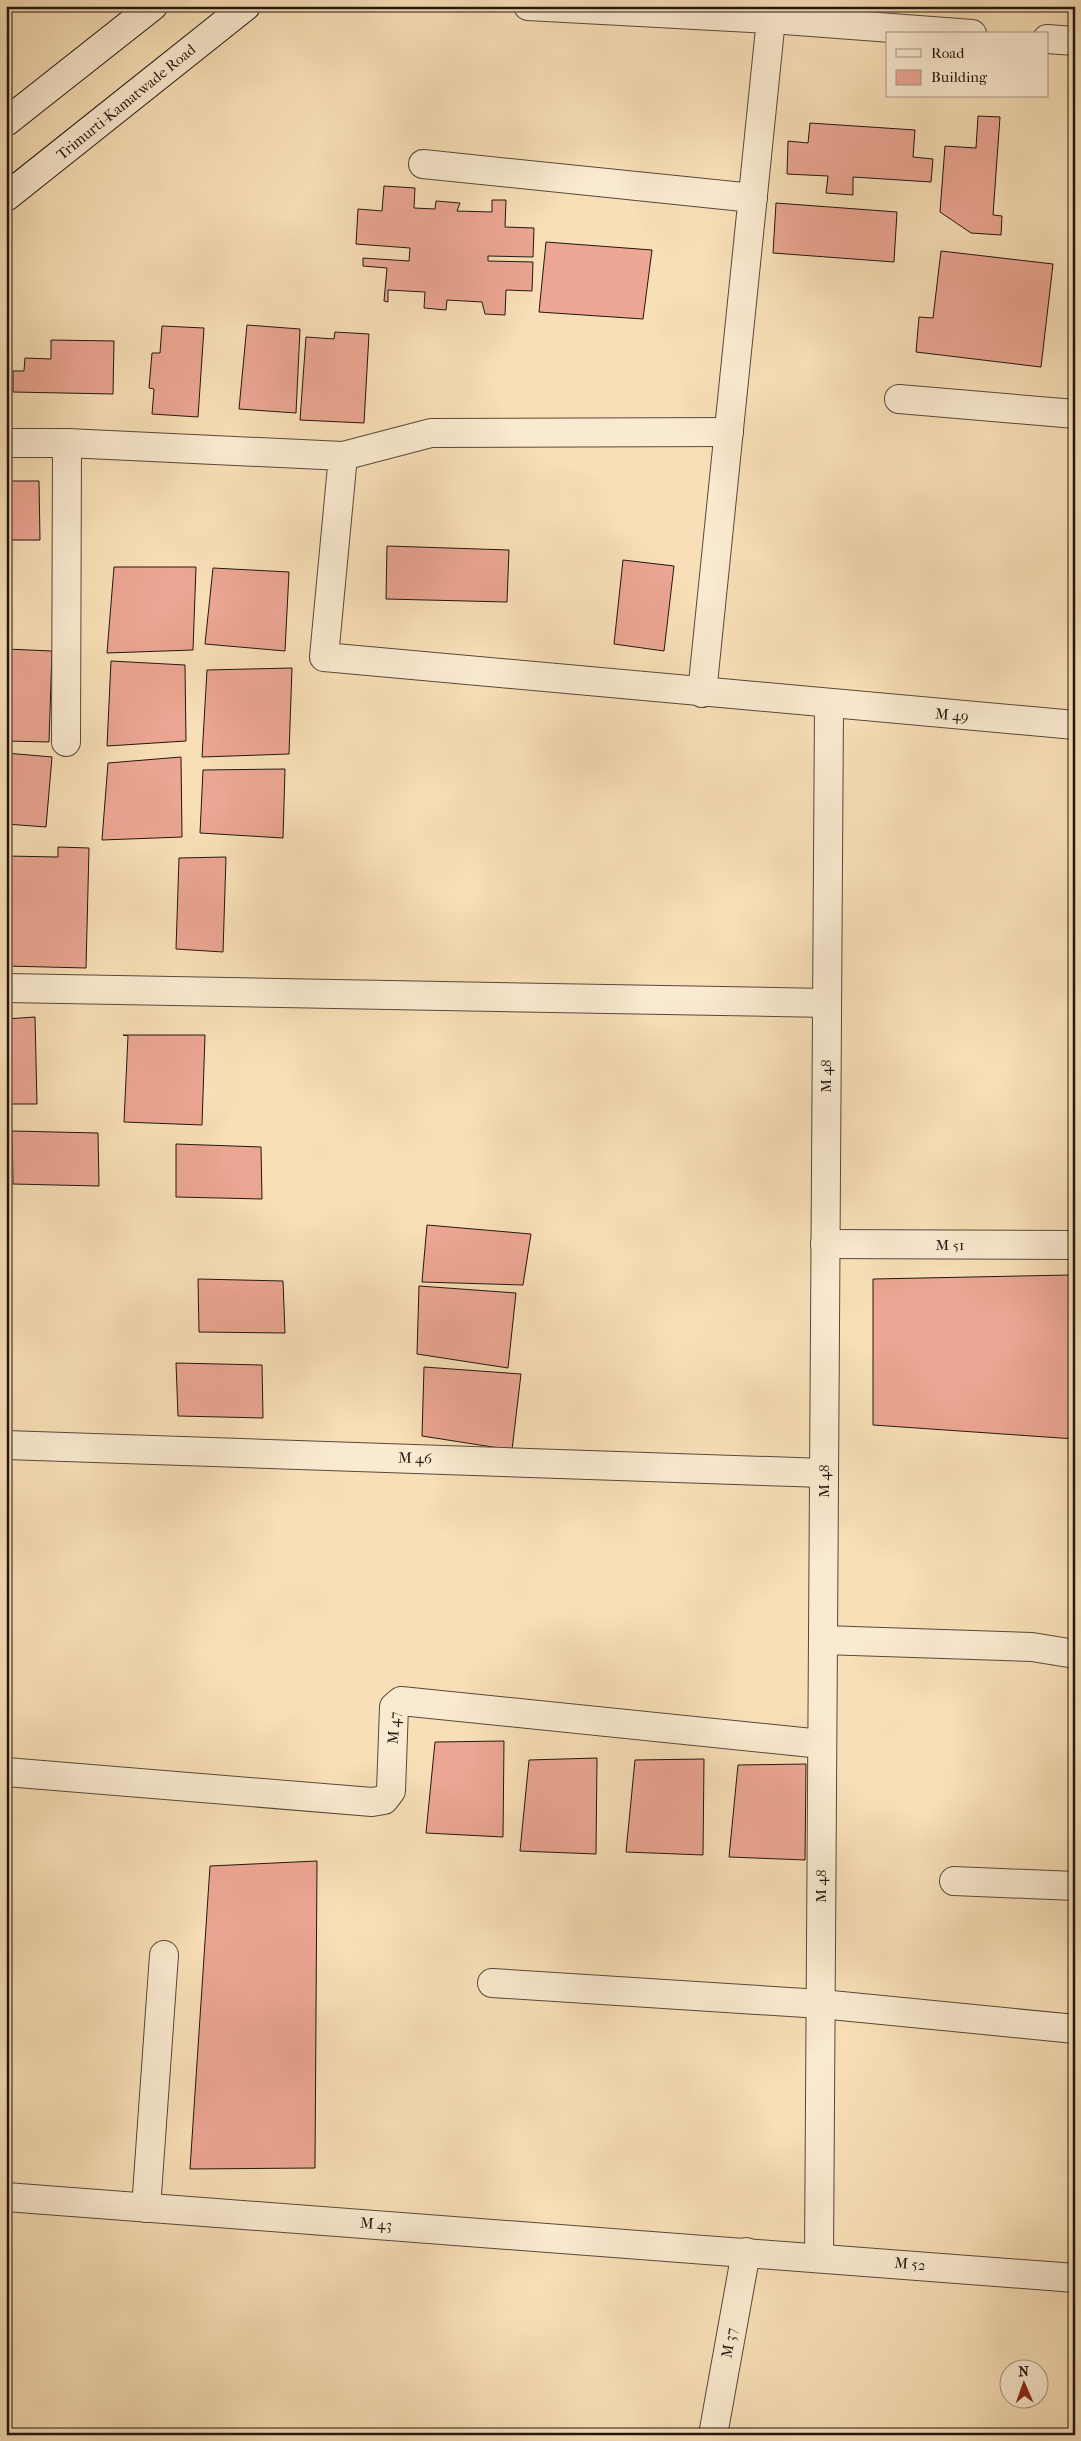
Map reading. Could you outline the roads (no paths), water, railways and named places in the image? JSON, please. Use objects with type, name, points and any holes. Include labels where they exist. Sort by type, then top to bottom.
[{"type":"street","points":[[6,122],[153,6]]},
{"type":"street","name":"Trimurti-Kamatwade Road","points":[[6,197],[246,6]]},
{"type":"street","points":[[528,6],[771,19],[945,32]]},
{"type":"street","points":[[702,692],[771,19]]},
{"type":"street","points":[[1048,39],[1075,41]]},
{"type":"street","points":[[422,164],[753,198]]},
{"type":"street","points":[[899,399],[1075,414],[1075,410]]},
{"type":"street","points":[[6,443],[67,443],[343,456],[431,433],[729,432]]},
{"type":"street","points":[[66,742],[67,443]]},
{"type":"street","name":"M 49","points":[[343,456],[324,657],[1075,725]]},
{"type":"street","name":"M 48","points":[[819,2257],[829,704]]},
{"type":"street","points":[[6,988],[827,1003]]},
{"type":"street","name":"M 51","points":[[825,1244],[1075,1245]]},
{"type":"street","name":"M 46","points":[[6,1445],[824,1473]]},
{"type":"street","points":[[823,1640],[1032,1647],[1075,1654]]},
{"type":"street","name":"M 47","points":[[6,1772],[372,1802],[384,1800],[391,1791],[394,1706],[401,1701],[822,1744]]},
{"type":"street","points":[[954,1881],[1075,1886]]},
{"type":"street","points":[[146,2208],[164,1955]]},
{"type":"street","points":[[492,1983],[821,2004],[1075,2029]]},
{"type":"street","name":"M 43","points":[[6,2197],[746,2252]]},
{"type":"street","name":"M 52","points":[[746,2252],[1075,2278]]},
{"type":"street","name":"M 37","points":[[713,2435],[746,2252]]}]
